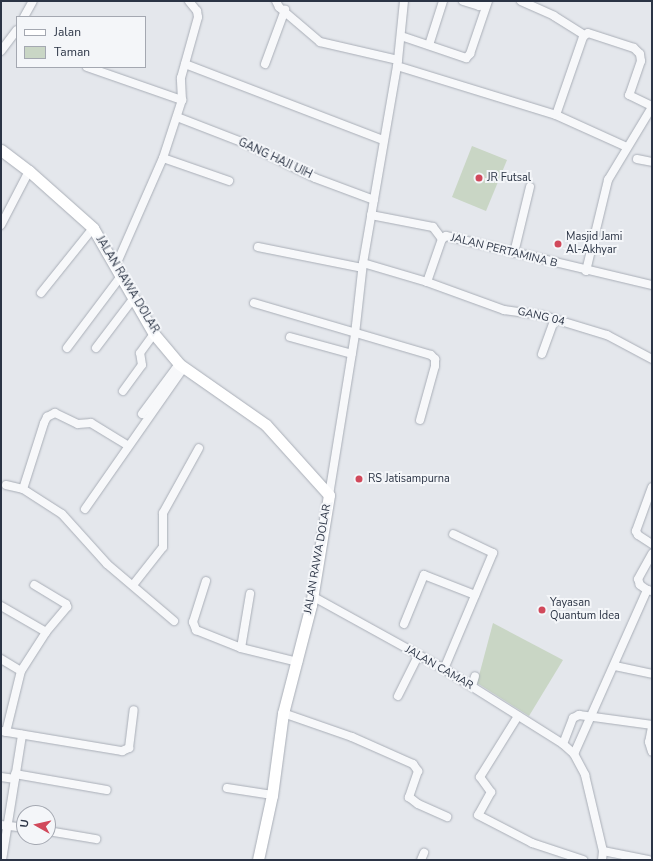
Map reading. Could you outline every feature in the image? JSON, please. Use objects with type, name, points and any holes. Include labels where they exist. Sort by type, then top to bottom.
[{"type":"street","points":[[116,265],[163,158],[182,100],[181,78],[198,17],[197,11],[189,1]]},
{"type":"street","points":[[276,1],[320,42],[398,63],[556,115],[627,147]]},
{"type":"street","points":[[329,495],[355,334],[363,265],[383,140],[398,63],[404,1]]},
{"type":"street","points":[[429,45],[443,1]]},
{"type":"street","points":[[463,1],[479,6],[482,1]]},
{"type":"street","points":[[401,36],[462,58],[468,57],[488,1]]},
{"type":"street","points":[[521,1],[554,16],[585,35],[588,33],[634,48],[640,54],[641,61],[629,95],[652,108],[608,180],[586,271]]},
{"type":"street","points":[[24,16],[31,2]]},
{"type":"street","points":[[265,64],[285,10]]},
{"type":"street","points":[[1,51],[16,31]]},
{"type":"street","points":[[556,115],[585,35]]},
{"type":"street","points":[[185,64],[383,140]]},
{"type":"street","points":[[90,68],[182,100]]},
{"type":"street","name":"GANG HAJI UIH","points":[[177,117],[244,143],[315,178],[374,200]]},
{"type":"street","name":"JALAN RAWA DOLAR","points":[[1,150],[29,171],[92,228],[116,265],[154,334],[182,366],[266,425],[329,495],[312,596],[298,662],[283,713],[272,795],[258,860]]},
{"type":"street","points":[[163,158],[228,181]]},
{"type":"street","points":[[637,159],[652,162]]},
{"type":"street","points":[[1,225],[29,171]]},
{"type":"street","points":[[514,253],[530,187]]},
{"type":"street","points":[[371,215],[433,227],[442,239]]},
{"type":"street","points":[[41,293],[92,228]]},
{"type":"street","name":"JALAN PERTAMINA B","points":[[427,282],[442,239],[446,236],[586,271],[652,285]]},
{"type":"street","points":[[258,248],[363,265],[427,282]]},
{"type":"street","points":[[67,348],[121,276]]},
{"type":"street","name":"GANG 04","points":[[427,282],[504,310],[555,319],[608,335],[652,359]]},
{"type":"street","points":[[96,348],[134,299]]},
{"type":"street","points":[[254,303],[433,356],[435,366],[420,420]]},
{"type":"street","points":[[542,354],[555,319]]},
{"type":"street","points":[[122,391],[142,365],[140,353],[154,334]]},
{"type":"street","points":[[290,337],[352,354]]},
{"type":"street","points":[[142,414],[182,366]]},
{"type":"street","points":[[85,509],[182,366]]},
{"type":"street","points":[[23,489],[44,423],[47,417],[55,413],[78,424],[91,423],[127,445]]},
{"type":"street","points":[[133,585],[163,547],[163,513],[199,448]]},
{"type":"street","points":[[6,485],[23,489],[62,514],[107,564],[174,621]]},
{"type":"street","points":[[652,487],[636,531],[638,535],[652,544]]},
{"type":"street","points":[[444,669],[493,553],[453,534]]},
{"type":"street","points":[[574,754],[650,591],[640,585],[638,579],[652,554]]},
{"type":"street","points":[[404,624],[424,575],[475,595]]},
{"type":"street","points":[[206,581],[194,627],[201,634],[241,648],[298,662]]},
{"type":"street","points":[[34,585],[67,606],[46,632],[21,671],[4,732],[126,750],[129,748],[134,710]]},
{"type":"street","points":[[241,648],[250,594]]},
{"type":"street","name":"JALAN CAMAR","points":[[312,596],[418,656],[444,669],[563,744],[574,754],[585,775],[603,850],[602,860]]},
{"type":"street","points":[[1,606],[46,632]]},
{"type":"street","points":[[398,696],[418,656]]},
{"type":"street","points":[[1,659],[21,671]]},
{"type":"street","points":[[615,666],[652,674]]},
{"type":"street","points":[[472,686],[475,676]]},
{"type":"street","points":[[283,713],[352,737],[414,764],[418,771],[409,797],[418,804],[446,817]]},
{"type":"street","points":[[563,744],[573,718],[579,715],[593,716],[652,726],[649,742],[652,752]]},
{"type":"street","points":[[518,716],[480,778],[489,787],[490,792],[478,815],[532,843],[583,860]]},
{"type":"street","points":[[2,860],[4,825],[15,777],[22,735]]},
{"type":"street","points":[[1,777],[15,777],[107,790]]},
{"type":"street","points":[[227,788],[272,795]]},
{"type":"street","points":[[4,825],[16,827]]},
{"type":"street","points":[[56,832],[96,839]]},
{"type":"street","points":[[603,850],[648,860]]},
{"type":"green space","name":"JR Futsal","points":[[472,146],[507,160],[486,211],[452,197]]},
{"type":"green space","points":[[493,623],[563,660],[529,716],[477,683]]},
{"type":"place","name":"JR Futsal","points":[[479,178]]},
{"type":"place","name":"Masjid Jami Al-Akhyar","points":[[558,244]]},
{"type":"place","name":"RS Jatisampurna","points":[[359,479]]},
{"type":"place","name":"Yayasan Quantum Idea","points":[[542,610]]}]
